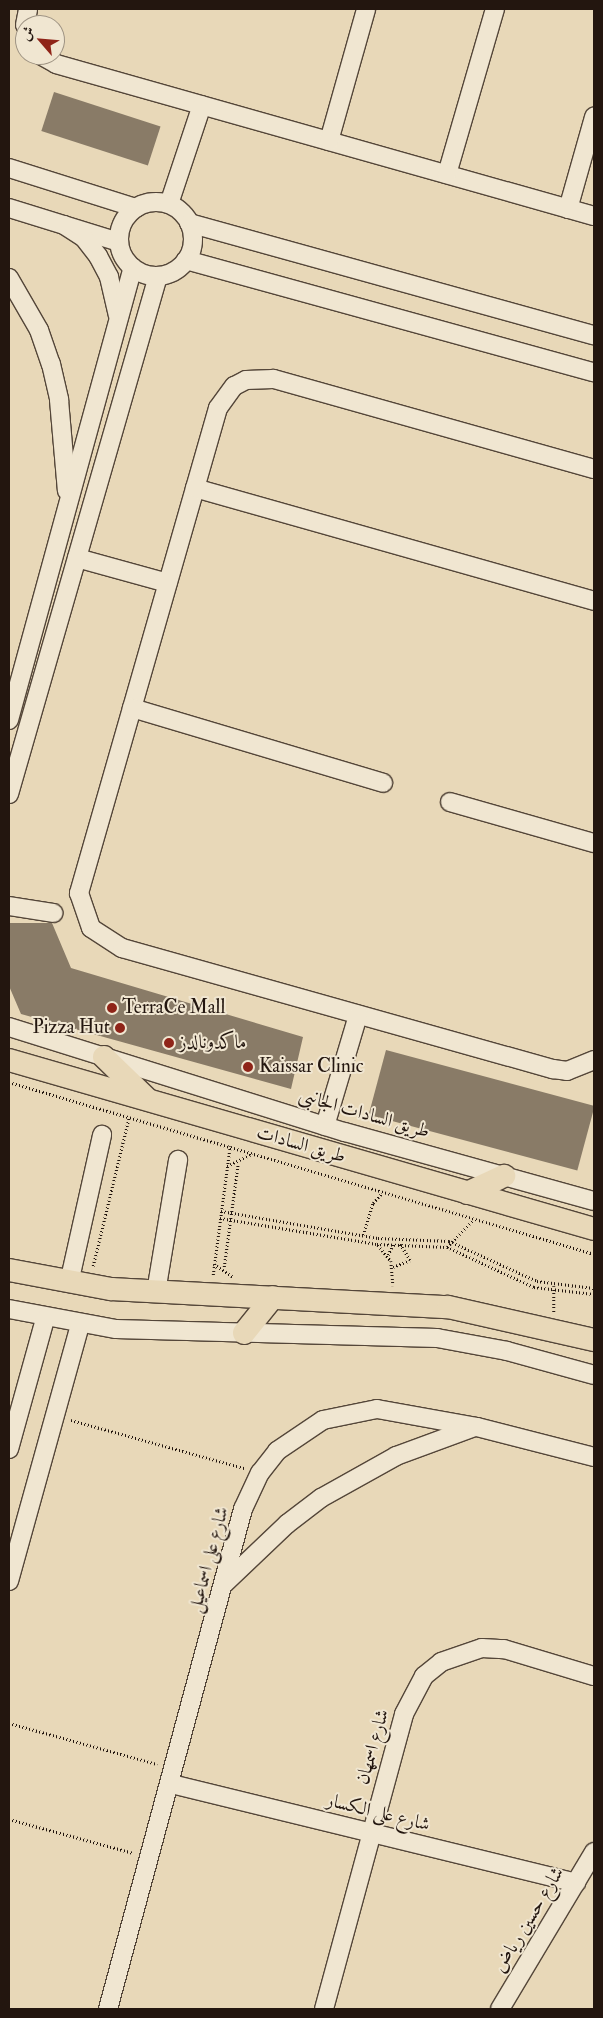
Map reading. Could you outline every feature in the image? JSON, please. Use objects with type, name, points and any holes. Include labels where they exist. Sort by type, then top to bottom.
[{"type":"main road","points":[[104,1057],[148,1101]]},
{"type":"main road","name":"طريق السادات","points":[[9,1060],[594,1229]]},
{"type":"main road","points":[[466,1193],[504,1176]]},
{"type":"main road","points":[[9,1270],[68,1283],[156,1292],[448,1307],[594,1340]]},
{"type":"main road","points":[[244,1333],[273,1297]]},
{"type":"street","points":[[329,141],[366,9]]},
{"type":"street","points":[[447,174],[495,9]]},
{"type":"street","points":[[65,63],[202,105],[594,216]]},
{"type":"street","points":[[168,204],[202,105]]},
{"type":"street","points":[[568,209],[594,117]]},
{"type":"street","points":[[9,168],[136,208]]},
{"type":"street","points":[[9,720],[133,268],[119,242],[123,223],[136,208],[152,202],[168,204],[189,223],[594,335]]},
{"type":"street","points":[[9,208],[119,242]]},
{"type":"street","points":[[133,268],[158,276],[171,273],[186,260],[193,238],[189,223]]},
{"type":"street","points":[[64,225],[84,238],[98,256],[109,277],[119,321]]},
{"type":"street","points":[[186,260],[594,372]]},
{"type":"street","points":[[9,794],[158,276]]},
{"type":"street","points":[[9,278],[39,330],[51,364],[59,400],[68,505]]},
{"type":"street","points":[[594,469],[260,378],[234,386],[224,396],[195,488],[83,875],[82,912],[91,928],[122,948],[553,1069],[567,1071],[594,1060]]},
{"type":"street","points":[[195,488],[594,601]]},
{"type":"street","points":[[77,558],[168,583]]},
{"type":"street","points":[[40,606],[62,611]]},
{"type":"street","points":[[132,708],[382,782]]},
{"type":"street","points":[[450,802],[594,843]]},
{"type":"street","points":[[9,906],[53,913]]},
{"type":"street","points":[[325,1126],[358,1015]]},
{"type":"street","name":"طريق السادات الجانبى","points":[[9,1027],[325,1126],[594,1201]]},
{"type":"street","points":[[68,1283],[102,1135]]},
{"type":"street","points":[[156,1292],[178,1160]]},
{"type":"street","points":[[9,1310],[80,1325],[244,1333],[437,1338],[498,1349],[594,1375]]},
{"type":"street","points":[[9,1450],[45,1319]]},
{"type":"street","points":[[9,1581],[80,1325]]},
{"type":"street","name":"شارع على اسماعيل","points":[[108,2009],[173,1777],[243,1509],[260,1473],[298,1433],[350,1412],[405,1412],[477,1427],[594,1458]]},
{"type":"street","points":[[224,1583],[274,1535],[321,1498],[396,1456],[477,1427]]},
{"type":"street","name":"شارع اسمهان","points":[[324,2009],[371,1833],[411,1694],[441,1662],[468,1651],[504,1649],[594,1676]]},
{"type":"street","name":"شارع على الكسار","points":[[173,1777],[371,1833],[576,1883]]},
{"type":"street","name":"شارع حسين رياض","points":[[500,2009],[594,1852]]},
{"type":"path","points":[[9,1082],[230,1146],[382,1194],[594,1254]]},
{"type":"path","points":[[91,1275],[130,1117]]},
{"type":"path","points":[[212,1282],[230,1146]]},
{"type":"path","points":[[227,1166],[238,1164],[253,1153]]},
{"type":"path","points":[[224,1267],[238,1164]]},
{"type":"path","points":[[363,1235],[373,1203],[382,1194]]},
{"type":"path","points":[[221,1211],[363,1235],[449,1241],[554,1286],[594,1288]]},
{"type":"path","points":[[220,1218],[376,1244],[400,1243],[447,1247],[552,1291],[594,1294]]},
{"type":"path","points":[[447,1247],[449,1241],[473,1220]]},
{"type":"path","points":[[324,1235],[326,1229]]},
{"type":"path","points":[[393,1267],[410,1260],[400,1243]]},
{"type":"path","points":[[376,1244],[388,1255],[393,1267],[393,1286]]},
{"type":"path","points":[[388,1255],[394,1244]]},
{"type":"path","points":[[214,1264],[224,1267],[236,1282]]},
{"type":"path","points":[[554,1286],[552,1291],[554,1313]]},
{"type":"path","points":[[55,1416],[260,1473]]},
{"type":"path","points":[[9,1723],[173,1777]]},
{"type":"path","points":[[9,1819],[150,1858]]},
{"type":"building","points":[[54,92],[161,127],[148,166],[41,131]]},
{"type":"building","name":"TerraCe Mall","points":[[9,923],[52,923],[71,968],[303,1037],[291,1089],[21,1014],[9,986]]},
{"type":"building","points":[[386,1050],[594,1106],[577,1171],[369,1115]]},
{"type":"place","name":"TerraCe Mall","points":[[112,1008]]},
{"type":"place","name":"Pizza Hut","points":[[120,1028]]},
{"type":"place","name":"ماكدونالدز","points":[[169,1043]]},
{"type":"place","name":"Kaissar Clinic","points":[[248,1067]]}]
